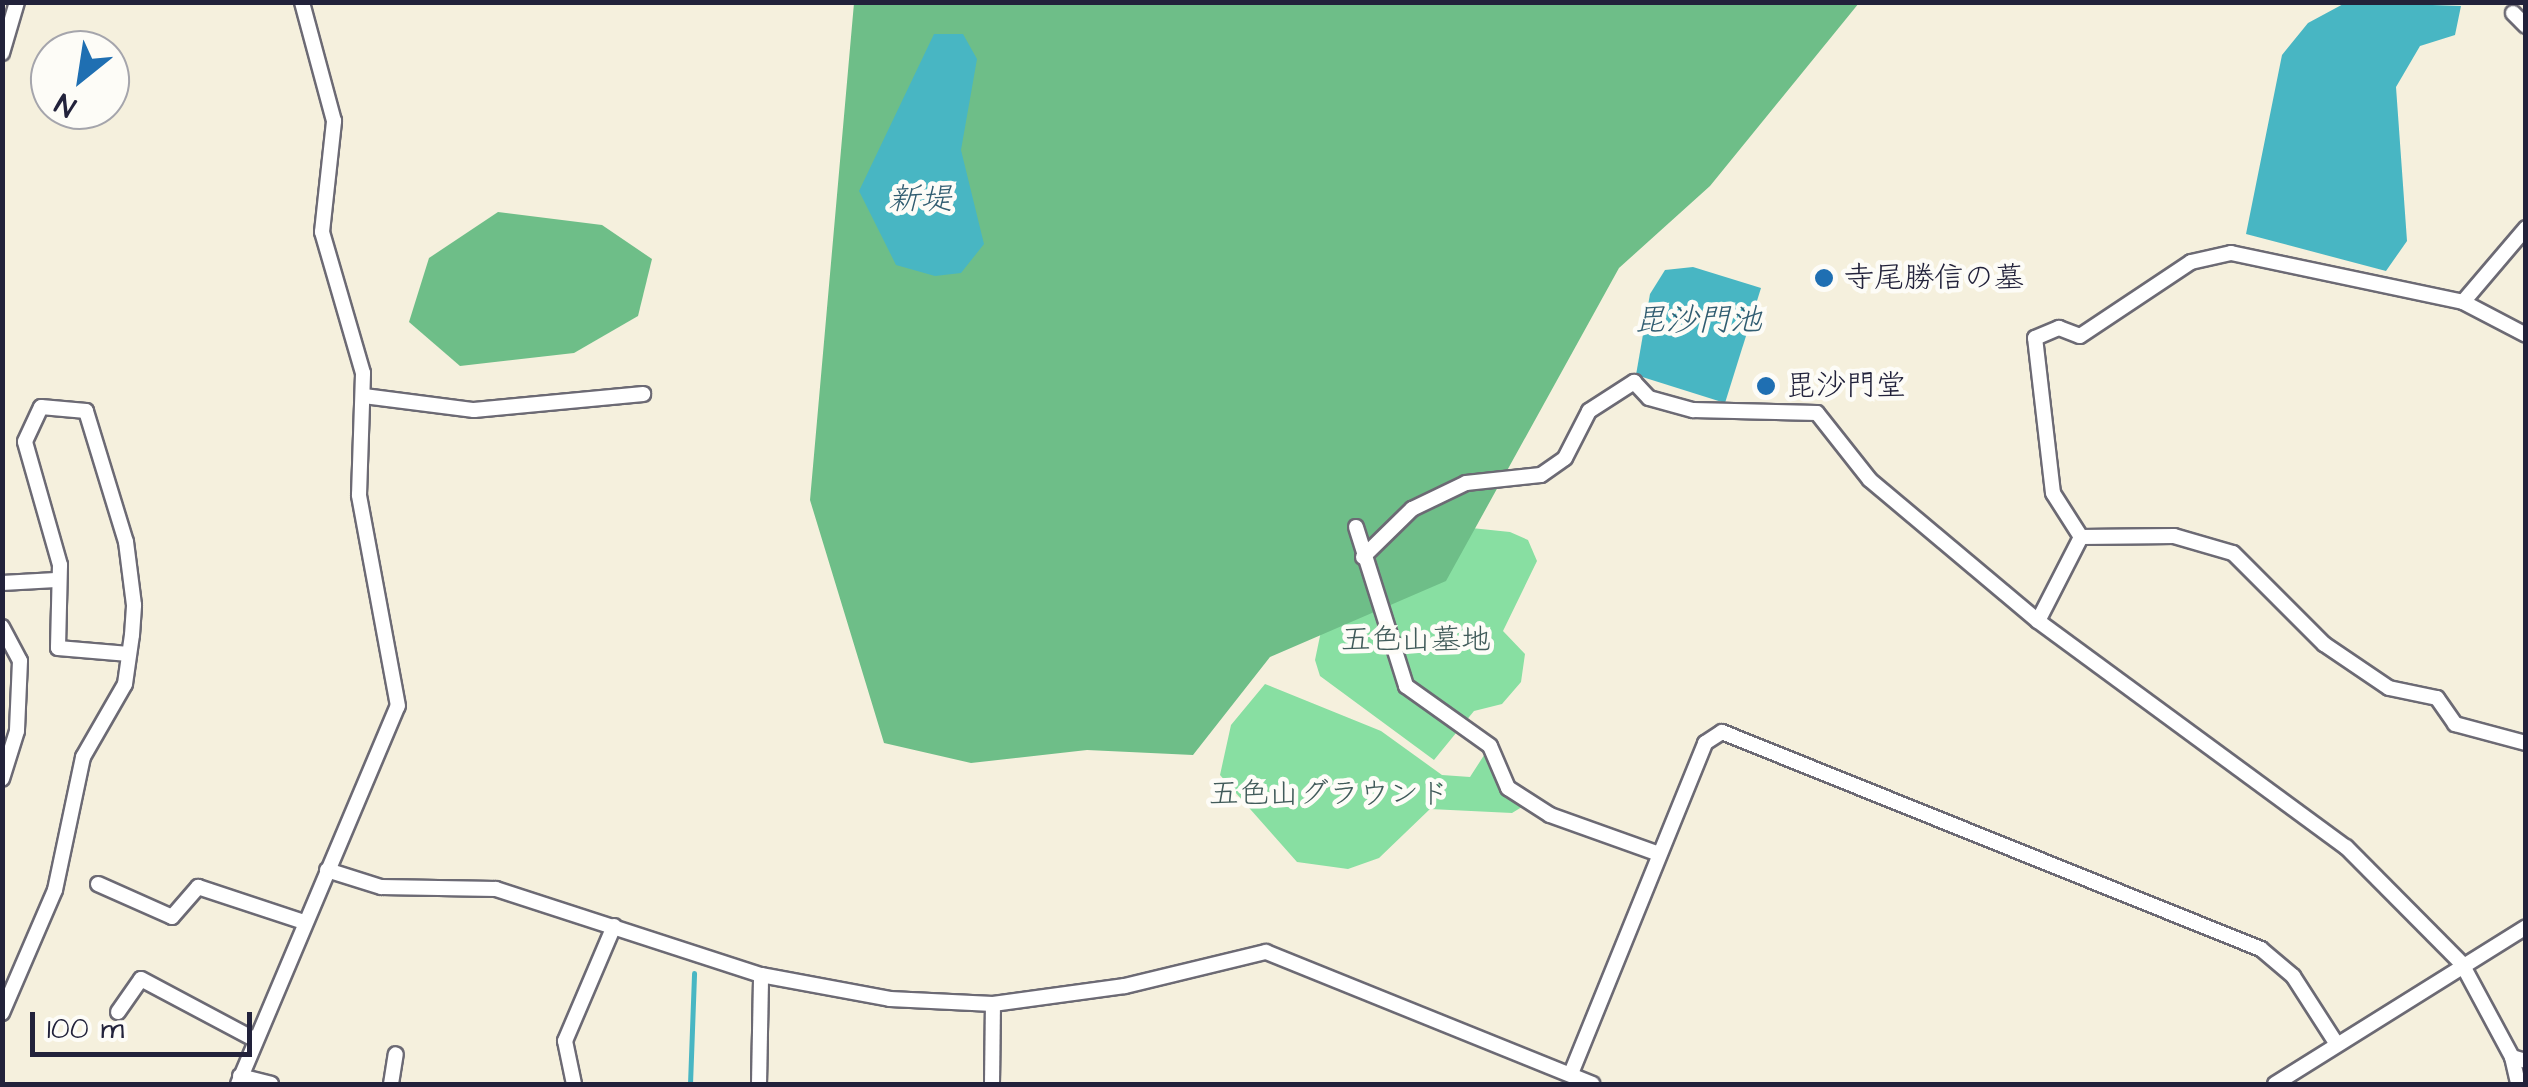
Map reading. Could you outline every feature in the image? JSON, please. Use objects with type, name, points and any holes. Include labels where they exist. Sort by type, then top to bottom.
[{"type":"street","points":[[2,53],[17,2]]},
{"type":"street","points":[[272,1084],[239,1080],[398,706],[360,495],[364,396],[356,333],[322,232],[334,121],[302,2]]},
{"type":"street","points":[[2513,13],[2526,26]]},
{"type":"street","points":[[2463,302],[2526,228]]},
{"type":"street","points":[[2080,537],[2053,493],[2035,338],[2059,328],[2080,336],[2191,262],[2231,253],[2463,302],[2526,335]]},
{"type":"street","points":[[1363,557],[1412,510],[1466,483],[1542,475],[1565,458],[1589,411],[1634,382],[1649,398],[1693,410],[1817,414],[1870,480],[2038,621],[2346,847],[2462,964],[2519,1059],[2518,1084]]},
{"type":"street","points":[[364,396],[474,410],[643,394]]},
{"type":"street","points":[[2,1012],[55,890],[83,757],[125,684],[129,654],[126,542],[86,411],[41,406],[25,442],[60,565],[56,580],[58,648],[129,654]]},
{"type":"street","points":[[1356,526],[1406,686],[1490,746],[1508,788],[1550,815],[1659,854]]},
{"type":"street","points":[[2080,537],[2174,536],[2232,553],[2324,644],[2389,688],[2437,698],[2455,724],[2526,743]]},
{"type":"street","points":[[2038,621],[2080,537]]},
{"type":"street","points":[[2,583],[56,580]]},
{"type":"street","points":[[2,627],[20,661],[17,731],[2,779]]},
{"type":"street","points":[[1572,1071],[1705,742],[1722,732],[2261,949],[2294,976],[2336,1044]]},
{"type":"street","points":[[327,870],[380,887],[496,889],[760,975],[890,1000],[993,1004],[1126,986],[1266,952],[1572,1071],[1592,1084]]},
{"type":"street","points":[[98,884],[172,917],[198,886],[304,922]]},
{"type":"street","points":[[574,1084],[565,1041],[614,926]]},
{"type":"street","points":[[2275,1084],[2526,926]]},
{"type":"street","points":[[759,1084],[760,975]]},
{"type":"street","points":[[118,1012],[141,979],[254,1038]]},
{"type":"street","points":[[992,1084],[993,1004]]},
{"type":"street","points":[[391,1084],[396,1054]]},
{"type":"green space","points":[[854,3],[1859,3],[1710,186],[1619,268],[1446,581],[1270,657],[1193,755],[1087,750],[971,763],[884,743],[810,500]]},
{"type":"green space","points":[[498,212],[602,225],[652,259],[638,316],[574,353],[460,366],[409,322],[429,258]]},
{"type":"green space","name":"五色山墓地","points":[[1452,526],[1510,532],[1528,540],[1537,561],[1503,631],[1525,654],[1521,682],[1502,704],[1474,711],[1434,760],[1320,676],[1315,660],[1325,612]]},
{"type":"green space","name":"五色山グラウンド","points":[[1265,684],[1381,731],[1442,775],[1470,777],[1490,746],[1508,788],[1530,802],[1512,813],[1430,809],[1379,858],[1348,869],[1297,862],[1220,775],[1231,725]]},
{"type":"water","points":[[2347,2],[2461,6],[2455,35],[2420,46],[2396,87],[2407,241],[2386,271],[2246,234],[2282,55],[2308,23]]},
{"type":"water","name":"新堤","points":[[934,34],[963,34],[977,59],[961,150],[984,244],[961,273],[935,276],[896,265],[859,191]]},
{"type":"water","name":"毘沙門池","points":[[1693,267],[1761,288],[1725,403],[1636,375],[1650,294],[1665,270]]},
{"type":"waterway","points":[[690,1084],[694,973]]},
{"type":"place","name":"寺尾勝信の墓","points":[[1824,278]]},
{"type":"place","name":"毘沙門堂","points":[[1766,386]]}]
